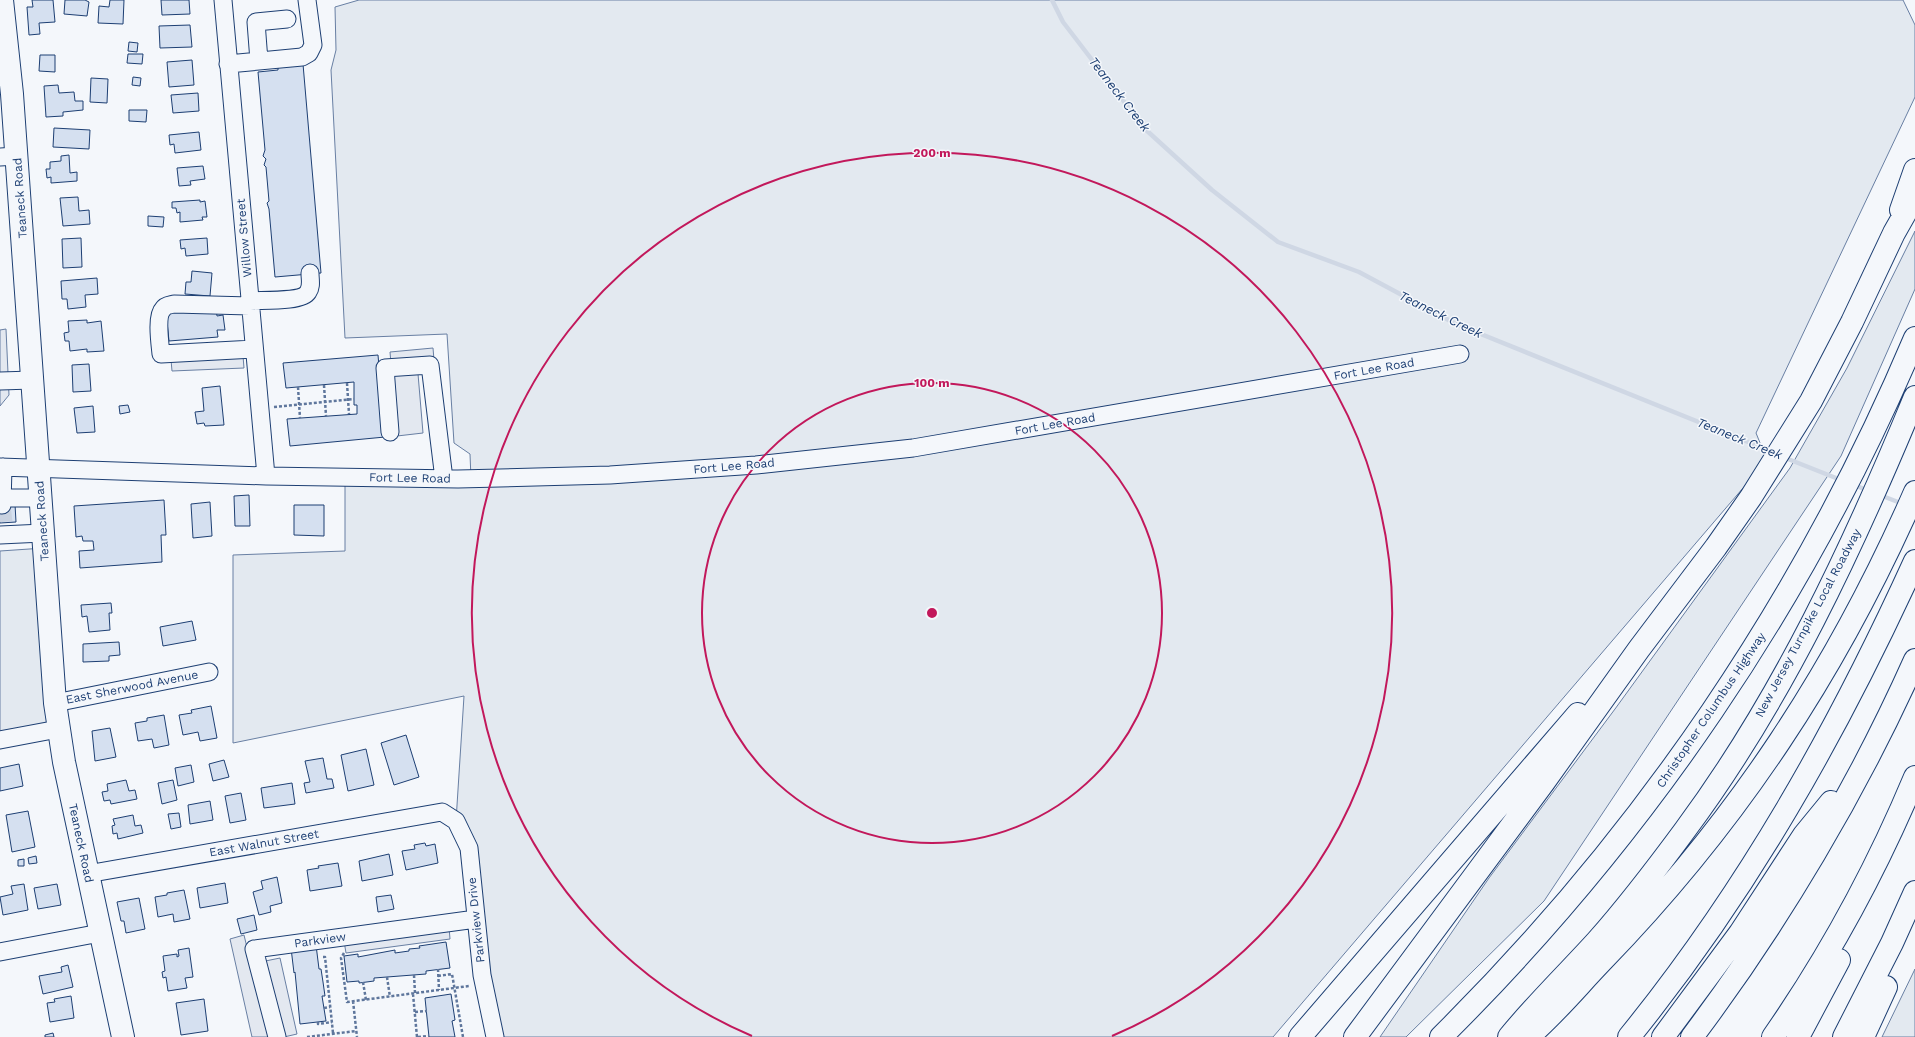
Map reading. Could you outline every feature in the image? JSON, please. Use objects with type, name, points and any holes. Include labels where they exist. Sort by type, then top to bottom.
[{"type":"main road","name":"Teaneck Road","points":[[2,0],[12,94],[8,157],[32,380],[58,729],[87,874],[123,1037]]},
{"type":"main road","points":[[1894,233],[1915,170]]},
{"type":"main road","points":[[1355,1037],[1570,747],[1639,649],[1716,547],[1768,471],[1789,438],[1832,361],[1894,233],[1915,196]]},
{"type":"main road","name":"Christopher Columbus Highway","points":[[1441,1037],[1516,960],[1612,848],[1672,770],[1732,683],[1769,625],[1839,500],[1915,338]]},
{"type":"main road","name":"New Jersey Turnpike Local Roadway","points":[[1508,1037],[1622,911],[1666,856],[1707,799],[1746,740],[1782,678],[1831,585],[1882,476],[1915,397]]},
{"type":"main road","points":[[1528,1037],[1661,898],[1750,786],[1802,709],[1839,647],[1915,492]]},
{"type":"main road","points":[[1629,1037],[1678,974],[1718,918],[1793,801],[1844,709],[1915,561]]},
{"type":"main road","points":[[1300,1037],[1578,714],[1639,649]]},
{"type":"main road","points":[[1692,1037],[1775,915],[1834,818],[1868,757],[1915,660]]},
{"type":"main road","points":[[1664,1037],[1740,933],[1804,835],[1868,757]]},
{"type":"main road","points":[[1798,1037],[1841,957],[1878,862],[1915,776]]},
{"type":"main road","points":[[1774,1037],[1820,965],[1878,862]]},
{"type":"main road","points":[[1844,1037],[1892,943],[1915,892]]},
{"type":"main road","points":[[1863,1037],[1915,920]]},
{"type":"street","name":"Willow Street","points":[[223,0],[266,476]]},
{"type":"street","points":[[228,64],[302,57],[309,53],[313,45],[308,0]]},
{"type":"street","points":[[259,61],[256,22],[288,19]]},
{"type":"street","points":[[254,348],[161,354],[161,310],[164,307],[174,304],[250,304],[303,296],[307,294],[310,287],[310,273]]},
{"type":"street","name":"Fort Lee Road","points":[[2,467],[38,467],[266,476],[451,479],[610,475],[756,465],[880,453],[1460,354]]},
{"type":"street","points":[[390,432],[385,368],[430,365],[451,479]]},
{"type":"street","points":[[0,381],[32,380]]},
{"type":"street","points":[[2,467],[1,500],[40,498]]},
{"type":"street","points":[[3,530],[43,533]]},
{"type":"street","name":"East Sherwood Avenue","points":[[55,702],[209,672]]},
{"type":"street","points":[[0,740],[58,729]]},
{"type":"street","name":"East Walnut Street","points":[[87,874],[442,812]]},
{"type":"street","name":"Parkview Drive","points":[[442,812],[456,821],[469,848],[482,975],[495,1037]]},
{"type":"street","name":"Parkview","points":[[277,1037],[254,949],[476,920]]},
{"type":"street","points":[[0,952],[100,933]]},
{"type":"path","points":[[347,383],[349,414]]},
{"type":"path","points":[[324,385],[326,416]]},
{"type":"path","points":[[298,387],[300,418]]},
{"type":"path","points":[[260,408],[354,399]]},
{"type":"path","points":[[343,937],[345,952],[341,958],[347,1002],[469,986],[468,979]]},
{"type":"path","points":[[317,957],[325,957],[333,1033]]},
{"type":"path","points":[[438,970],[439,990]]},
{"type":"path","points":[[438,976],[452,974],[463,1037]]},
{"type":"path","points":[[414,975],[415,1012],[418,1037],[429,1036]]},
{"type":"path","points":[[387,976],[390,997]]},
{"type":"path","points":[[323,982],[328,982]]},
{"type":"path","points":[[363,982],[366,1000]]},
{"type":"path","points":[[353,1001],[357,1037]]},
{"type":"path","points":[[324,1008],[330,1007]]},
{"type":"path","points":[[415,1012],[427,1011]]},
{"type":"path","points":[[318,1022],[318,1024],[332,1022]]},
{"type":"path","points":[[307,1037],[356,1031]]},
{"type":"shaded area","points":[[359,0],[1903,0],[1915,25],[1915,97],[1756,433],[1767,460],[1273,1037],[495,1037],[456,821],[464,696],[233,743],[233,555],[345,551],[345,477],[471,479],[470,454],[454,443],[447,334],[345,338],[331,70],[336,50],[335,7]]},
{"type":"shaded area","points":[[1915,231],[1915,289],[1841,456],[1544,901],[1406,1037],[1380,1037],[1489,878],[1615,709],[1790,468],[1847,368]]},
{"type":"shaded area","points":[[6,329],[9,395],[0,406],[0,330]]},
{"type":"shaded area","points":[[433,348],[434,360],[417,362],[423,433],[397,436],[390,352]]},
{"type":"shaded area","points":[[243,356],[244,368],[172,371],[171,360]]},
{"type":"shaded area","points":[[44,548],[58,729],[0,740],[0,551]]},
{"type":"shaded area","points":[[449,927],[450,939],[346,953],[344,941]]},
{"type":"shaded area","points":[[244,935],[251,964],[280,958],[297,1034],[284,1037],[252,1037],[230,939]]},
{"type":"shaded area","points":[[1915,969],[1915,1037],[1882,1037]]},
{"type":"building","points":[[32,0],[53,0],[55,22],[39,23],[40,34],[29,35],[27,7],[33,7]]},
{"type":"building","points":[[65,0],[85,0],[89,2],[87,16],[64,14]]},
{"type":"building","points":[[110,0],[124,0],[123,24],[98,23],[99,6],[109,7]]},
{"type":"building","points":[[161,0],[189,0],[190,14],[162,15]]},
{"type":"building","points":[[190,25],[192,47],[160,48],[159,26]]},
{"type":"building","points":[[129,42],[138,43],[137,52],[128,51]]},
{"type":"building","points":[[128,54],[143,54],[142,64],[127,63]]},
{"type":"building","points":[[40,55],[55,55],[55,72],[39,71]]},
{"type":"building","points":[[192,60],[194,85],[169,87],[167,62]]},
{"type":"building","points":[[303,64],[321,273],[275,277],[269,209],[267,203],[269,201],[266,167],[264,165],[266,159],[263,156],[265,150],[258,72],[278,70],[278,66]]},
{"type":"building","points":[[133,77],[141,78],[140,86],[132,85]]},
{"type":"building","points":[[91,78],[108,79],[107,103],[90,102]]},
{"type":"building","points":[[58,85],[59,93],[74,92],[75,101],[83,101],[83,110],[63,112],[63,116],[46,117],[44,86]]},
{"type":"building","points":[[198,93],[199,111],[173,113],[171,95]]},
{"type":"building","points":[[129,110],[147,110],[146,122],[129,121]]},
{"type":"building","points":[[54,128],[90,130],[89,149],[53,147]]},
{"type":"building","points":[[199,132],[201,150],[175,153],[174,144],[170,145],[169,135]]},
{"type":"building","points":[[69,155],[70,173],[77,172],[77,181],[51,183],[51,177],[47,178],[46,169],[50,169],[50,162],[61,161],[61,156]]},
{"type":"building","points":[[203,166],[205,179],[190,181],[191,185],[179,186],[177,168]]},
{"type":"building","points":[[78,197],[79,211],[89,210],[90,224],[63,226],[60,198]]},
{"type":"building","points":[[200,200],[200,202],[205,201],[207,217],[202,217],[203,220],[180,222],[180,212],[177,213],[176,208],[172,208],[172,202]]},
{"type":"building","points":[[148,216],[164,217],[163,227],[148,226]]},
{"type":"building","points":[[81,238],[82,267],[63,268],[62,239]]},
{"type":"building","points":[[207,238],[208,254],[186,256],[185,248],[181,249],[180,240]]},
{"type":"building","points":[[192,271],[212,273],[210,296],[185,294],[186,282],[191,282]]},
{"type":"building","points":[[97,278],[98,294],[85,295],[86,307],[68,309],[67,299],[62,299],[61,281]]},
{"type":"building","points":[[216,308],[217,316],[223,315],[225,330],[217,330],[218,337],[169,341],[166,312]]},
{"type":"building","points":[[87,320],[87,323],[101,321],[104,351],[87,352],[87,349],[70,351],[69,341],[65,341],[64,333],[69,332],[68,321]]},
{"type":"building","points":[[378,355],[385,437],[290,446],[287,419],[357,414],[357,405],[354,405],[354,382],[286,388],[283,363]]},
{"type":"building","points":[[89,364],[91,391],[73,392],[72,365]]},
{"type":"building","points":[[220,386],[224,425],[205,426],[204,423],[197,424],[195,412],[204,411],[202,388]]},
{"type":"building","points":[[128,405],[130,412],[120,414],[119,406]]},
{"type":"building","points":[[93,406],[95,432],[77,433],[74,408]]},
{"type":"building","points":[[249,495],[250,526],[235,526],[234,496]]},
{"type":"building","points":[[164,500],[166,535],[161,535],[162,562],[80,568],[79,551],[94,550],[93,541],[83,541],[82,536],[76,537],[74,506]]},
{"type":"building","points":[[210,502],[212,536],[193,538],[191,504]]},
{"type":"building","points":[[15,504],[16,522],[0,523],[0,505]]},
{"type":"building","points":[[294,505],[324,505],[324,536],[294,535]]},
{"type":"building","points":[[111,603],[112,613],[109,613],[110,630],[89,632],[87,616],[82,617],[81,605]]},
{"type":"building","points":[[192,621],[196,640],[163,646],[160,627]]},
{"type":"building","points":[[119,642],[120,655],[109,656],[109,661],[83,662],[83,644]]},
{"type":"building","points":[[211,706],[217,738],[200,741],[198,732],[183,735],[179,715],[192,713],[191,710]]},
{"type":"building","points":[[164,715],[169,745],[154,748],[152,739],[138,741],[135,723],[147,721],[147,718]]},
{"type":"building","points":[[110,728],[116,757],[95,761],[92,731]]},
{"type":"building","points":[[406,735],[419,777],[394,785],[381,743]]},
{"type":"building","points":[[366,749],[374,785],[348,791],[341,755]]},
{"type":"building","points":[[323,758],[327,779],[332,779],[334,788],[306,793],[304,783],[310,782],[305,761]]},
{"type":"building","points":[[224,760],[229,777],[213,781],[209,764]]},
{"type":"building","points":[[19,764],[23,786],[0,791],[0,768]]},
{"type":"building","points":[[191,765],[194,782],[178,786],[175,768]]},
{"type":"building","points":[[126,780],[129,791],[135,790],[137,799],[111,804],[110,800],[104,801],[102,792],[108,791],[107,784]]},
{"type":"building","points":[[173,780],[177,800],[162,804],[158,783]]},
{"type":"building","points":[[292,783],[295,804],[264,808],[261,788]]},
{"type":"building","points":[[241,793],[246,820],[230,823],[225,796]]},
{"type":"building","points":[[210,801],[213,820],[190,824],[188,805]]},
{"type":"building","points":[[28,811],[35,847],[12,852],[6,815]]},
{"type":"building","points":[[179,813],[181,827],[171,829],[168,814]]},
{"type":"building","points":[[133,815],[135,826],[141,825],[143,833],[118,839],[117,833],[113,834],[112,826],[115,825],[113,819]]},
{"type":"building","points":[[425,843],[426,846],[435,844],[438,863],[406,870],[402,851],[415,849],[414,845]]},
{"type":"building","points":[[389,854],[393,875],[362,881],[359,861]]},
{"type":"building","points":[[36,856],[37,863],[29,864],[28,858]]},
{"type":"building","points":[[24,859],[24,866],[18,866],[18,860]]},
{"type":"building","points":[[338,863],[342,886],[310,891],[307,870],[319,868],[318,866]]},
{"type":"building","points":[[277,877],[282,903],[270,906],[271,912],[259,915],[253,892],[263,889],[261,881]]},
{"type":"building","points":[[225,883],[228,903],[200,908],[197,888]]},
{"type":"building","points":[[24,884],[28,910],[3,915],[0,897],[13,894],[11,886]]},
{"type":"building","points":[[57,884],[61,905],[38,909],[34,888]]},
{"type":"building","points":[[184,890],[190,919],[174,922],[173,914],[158,917],[155,897]]},
{"type":"building","points":[[391,895],[394,909],[378,912],[376,897]]},
{"type":"building","points":[[139,898],[145,929],[126,933],[124,921],[121,921],[117,902]]},
{"type":"building","points":[[254,915],[257,930],[241,934],[237,919]]},
{"type":"building","points":[[446,942],[450,968],[426,971],[426,974],[374,978],[374,981],[359,983],[359,981],[347,982],[344,956],[358,954],[358,957],[395,950],[395,953],[420,948],[419,946]]},
{"type":"building","points":[[316,945],[319,969],[321,969],[325,996],[322,996],[326,1021],[300,1024],[291,948]]},
{"type":"building","points":[[189,948],[193,977],[185,978],[187,988],[168,991],[166,977],[163,978],[162,972],[165,971],[163,956],[177,954],[177,957],[179,956],[178,950]]},
{"type":"building","points":[[68,965],[73,987],[43,994],[39,976],[62,972],[61,967]]},
{"type":"building","points":[[451,994],[455,1020],[452,1021],[455,1037],[429,1037],[425,998]]},
{"type":"building","points":[[71,996],[74,1018],[50,1022],[47,1003],[55,1002],[54,999]]},
{"type":"building","points":[[204,999],[208,1031],[181,1035],[176,1003]]},
{"type":"building","points":[[53,1033],[54,1037],[45,1037],[45,1035]]},
{"type":"waterway","name":"Teaneck Creek","points":[[1052,0],[1063,22],[1145,129],[1212,190],[1278,242],[1359,272],[1456,324],[1773,452]]},
{"type":"waterway","name":"Teaneck Creek","points":[[1783,457],[1841,480]]},
{"type":"waterway","name":"Teaneck Creek","points":[[1852,484],[1869,491]]},
{"type":"waterway","name":"Teaneck Creek","points":[[1880,495],[1903,504]]},
{"type":"tunnel","points":[[2,505],[4,522]]}]
